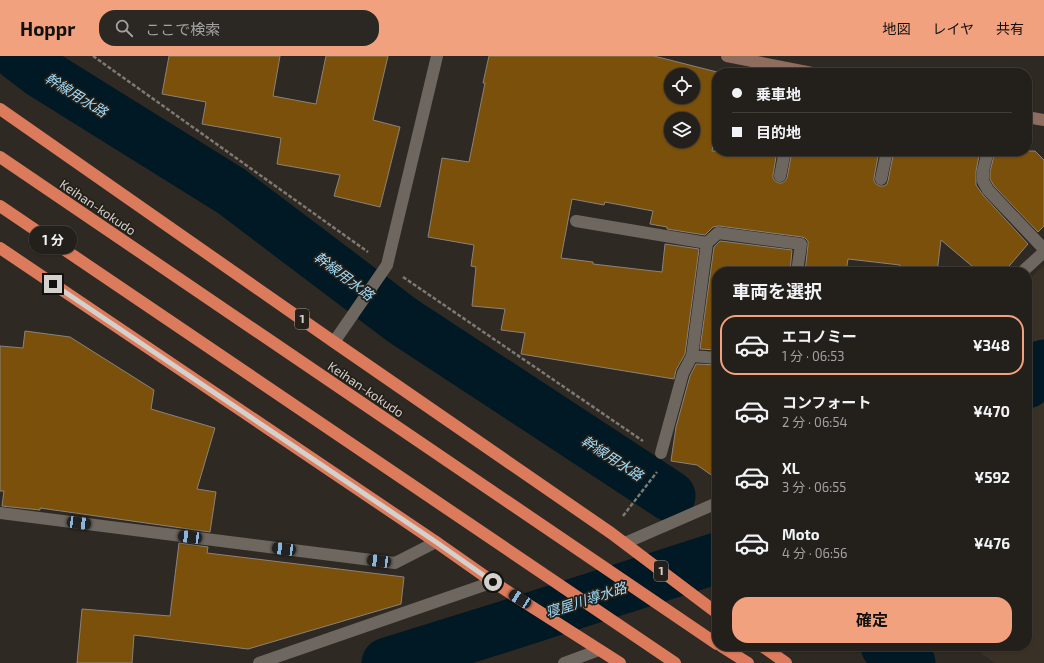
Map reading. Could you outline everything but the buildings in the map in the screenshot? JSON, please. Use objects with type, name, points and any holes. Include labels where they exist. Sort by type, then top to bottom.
[{"type":"highway","name":"1","points":[[0,109],[608,531],[712,609]]},
{"type":"highway","name":"Keihan-kokudo","points":[[0,157],[712,641]]},
{"type":"highway","points":[[0,206],[675,663]]},
{"type":"highway","points":[[0,248],[493,582],[618,662]]},
{"type":"highway","points":[[729,651],[748,663]]},
{"type":"highway","points":[[769,651],[786,663]]},
{"type":"main road","points":[[728,56],[781,68]]},
{"type":"main road","points":[[1032,118],[1044,120]]},
{"type":"street","points":[[334,342],[387,265],[437,56]]},
{"type":"street","points":[[780,176],[783,156]]},
{"type":"street","points":[[881,179],[886,156]]},
{"type":"street","points":[[987,156],[983,171],[983,181],[988,190],[1044,251],[1027,267]]},
{"type":"street","points":[[576,221],[707,243]]},
{"type":"street","points":[[661,453],[683,372],[692,356],[707,243],[718,232],[801,244],[798,267]]},
{"type":"street","points":[[692,356],[712,358]]},
{"type":"street","points":[[625,543],[712,505]]},
{"type":"street","points":[[0,514],[395,563],[436,542]]},
{"type":"street","points":[[259,663],[493,582]]},
{"type":"street","points":[[564,663],[599,650]]},
{"type":"path","points":[[608,531],[658,470]]},
{"type":"shaded area","points":[[1044,265],[1044,663],[995,663],[978,651],[1032,651],[1032,276]]},
{"type":"waterway","name":"幹線用水路","points":[[19,56],[40,72],[231,191],[403,321],[670,496]]},
{"type":"waterway","name":"寝屋川導水路","points":[[1032,378],[1044,365]]},
{"type":"waterway","name":"寝屋川導水路","points":[[387,663],[712,560]]},
{"type":"waterway","name":"幹線用水路","points":[[893,651],[910,663]]},
{"type":"route","points":[[53,284],[493,582]]}]
